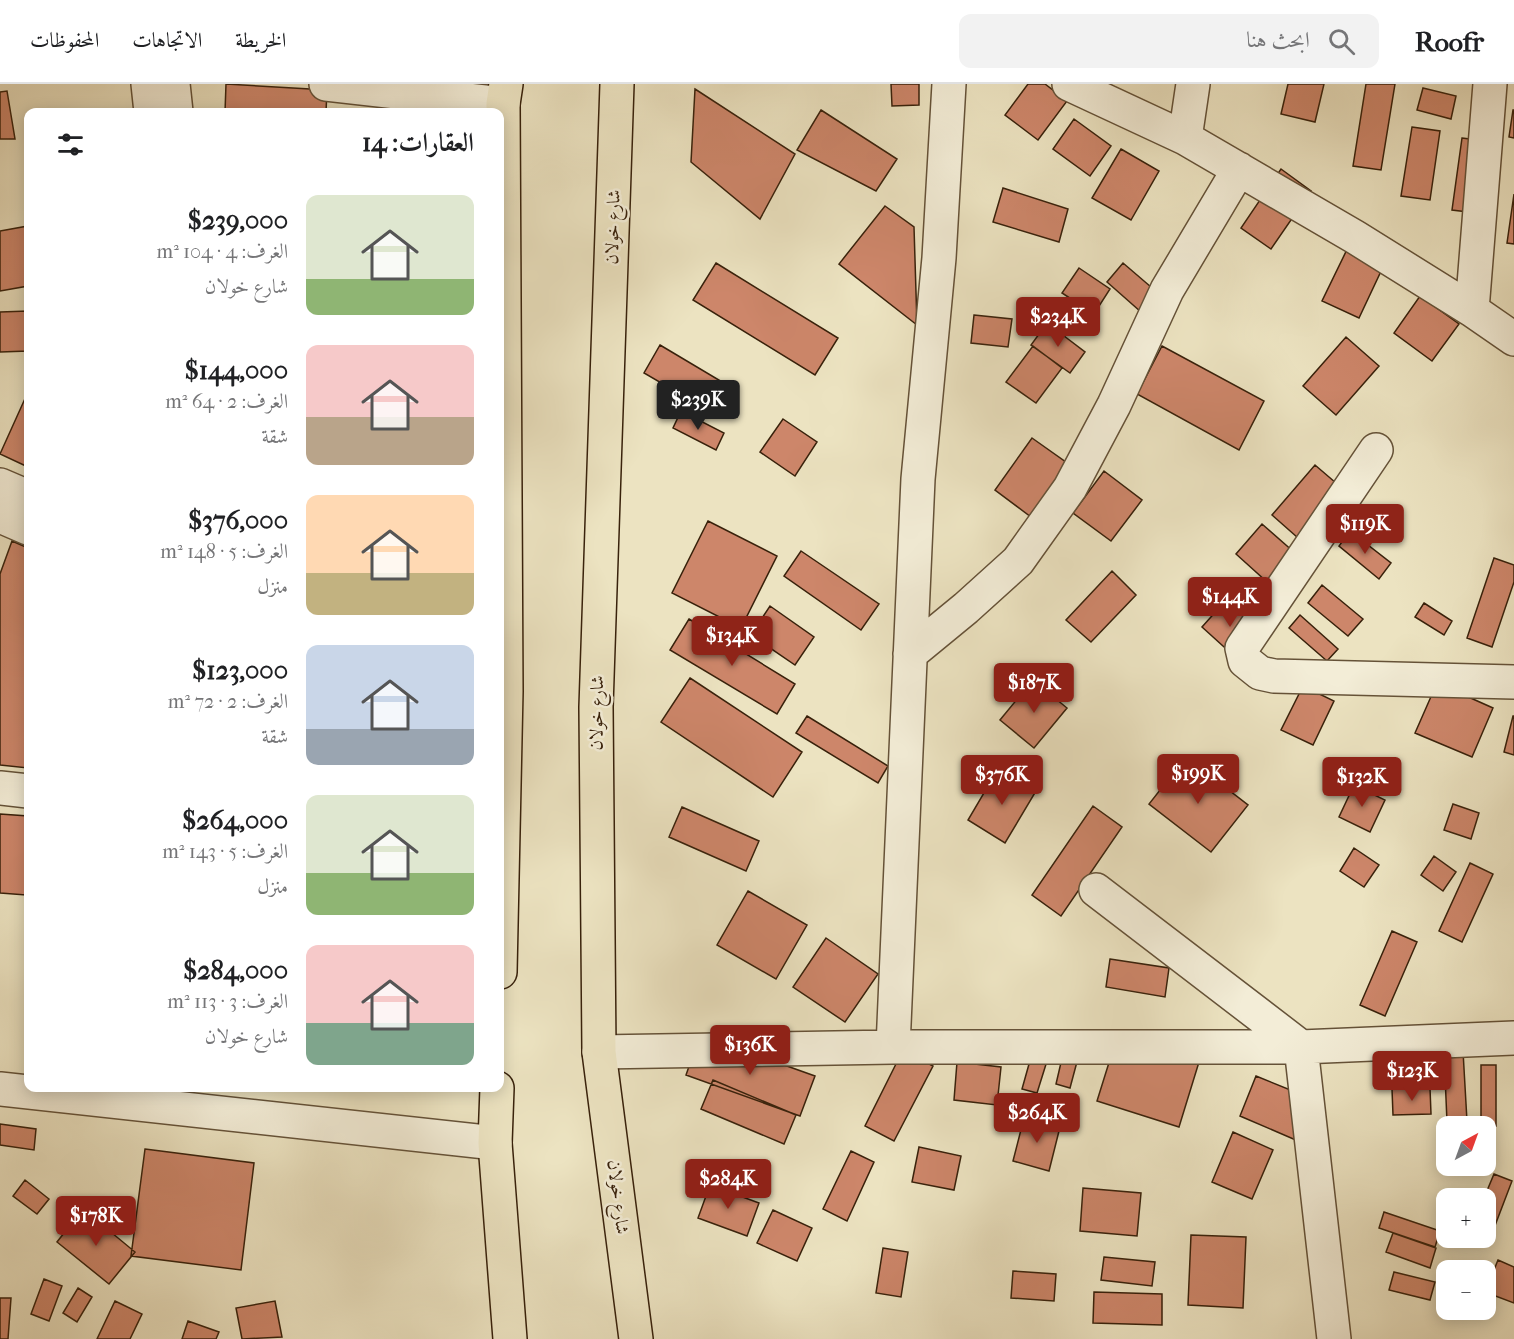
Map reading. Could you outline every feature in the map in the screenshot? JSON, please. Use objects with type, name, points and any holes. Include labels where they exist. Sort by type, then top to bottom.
[{"type":"main road","name":"شارع خولان","points":[[617,84],[596,707],[599,1052],[636,1339]]},
{"type":"main road","points":[[497,1092],[495,1143],[510,1339]]},
{"type":"street","points":[[148,84],[151,108]]},
{"type":"street","points":[[173,84],[176,108]]},
{"type":"street","points":[[326,84],[504,94]]},
{"type":"street","points":[[893,1047],[918,479],[939,258],[949,84]]},
{"type":"street","points":[[1068,84],[1185,138],[1355,237],[1514,339]]},
{"type":"street","points":[[1185,138],[1193,84]]},
{"type":"street","points":[[1472,310],[1490,84]]},
{"type":"street","points":[[910,654],[1018,561],[1070,488],[1114,405],[1167,290],[1239,169]]},
{"type":"street","points":[[1376,450],[1242,648],[1245,661],[1260,672],[1274,676],[1514,682]]},
{"type":"street","points":[[0,485],[24,495]]},
{"type":"street","points":[[0,516],[24,526]]},
{"type":"street","points":[[0,788],[24,791]]},
{"type":"street","points":[[1096,890],[1301,1047],[1334,1339]]},
{"type":"street","points":[[599,1052],[893,1047],[1301,1047],[1514,1038]]},
{"type":"street","points":[[0,1089],[24,1092]]},
{"type":"street","points":[[28,1092],[495,1143]]},
{"type":"building","points":[[226,84],[327,90],[326,108],[225,108]]},
{"type":"building","points":[[891,84],[919,84],[919,105],[892,106]]},
{"type":"building","points":[[1028,84],[1045,84],[1067,101],[1038,140],[1005,115]]},
{"type":"building","points":[[1288,84],[1324,84],[1315,122],[1281,114]]},
{"type":"building","points":[[1366,84],[1395,84],[1381,170],[1353,166]]},
{"type":"building","points":[[1423,88],[1456,96],[1451,119],[1417,110]]},
{"type":"building","points":[[695,89],[795,154],[760,219],[691,162]]},
{"type":"building","points":[[7,91],[15,139],[0,139],[0,92]]},
{"type":"building","points":[[821,110],[897,159],[876,191],[797,150]]},
{"type":"building","points":[[1514,110],[1514,138],[1509,137]]},
{"type":"building","points":[[1074,119],[1111,146],[1090,176],[1053,149]]},
{"type":"building","points":[[1412,127],[1440,131],[1430,200],[1401,196]]},
{"type":"building","points":[[1462,138],[1485,141],[1476,213],[1452,210]]},
{"type":"building","points":[[1121,149],[1159,171],[1131,220],[1092,198]]},
{"type":"building","points":[[1281,169],[1311,191],[1271,249],[1241,228]]},
{"type":"building","points":[[1003,188],[1068,209],[1059,242],[993,222]]},
{"type":"building","points":[[1514,194],[1514,244],[1507,243]]},
{"type":"building","points":[[885,206],[914,227],[917,325],[839,264]]},
{"type":"building","points":[[24,227],[24,287],[0,291],[0,231]]},
{"type":"building","points":[[1355,233],[1391,250],[1359,318],[1322,301]]},
{"type":"building","points":[[716,263],[838,338],[815,375],[693,300]]},
{"type":"building","points":[[1123,263],[1158,293],[1141,312],[1107,282]]},
{"type":"building","points":[[1079,268],[1110,289],[1094,314],[1062,293]]},
{"type":"building","points":[[1420,296],[1459,324],[1432,361],[1394,333]]},
{"type":"building","points":[[24,311],[24,351],[0,352],[0,312]]},
{"type":"building","points":[[974,315],[1012,319],[1008,347],[971,343]]},
{"type":"building","points":[[1047,323],[1085,352],[1070,373],[1031,345]]},
{"type":"building","points":[[1346,337],[1379,366],[1336,415],[1303,386]]},
{"type":"building","points":[[660,345],[734,389],[718,416],[644,373]]},
{"type":"building","points":[[1033,346],[1062,368],[1036,403],[1006,382]]},
{"type":"building","points":[[1162,346],[1264,401],[1239,450],[1137,394]]},
{"type":"building","points":[[24,401],[24,465],[0,454]]},
{"type":"building","points":[[681,411],[724,433],[716,450],[673,428]]},
{"type":"building","points":[[783,419],[817,442],[795,476],[760,452]]},
{"type":"building","points":[[1032,438],[1070,465],[1031,517],[995,490]]},
{"type":"building","points":[[1315,465],[1350,495],[1306,545],[1272,515]]},
{"type":"building","points":[[1104,471],[1142,500],[1111,541],[1073,513]]},
{"type":"building","points":[[708,521],[777,556],[741,628],[672,593]]},
{"type":"building","points":[[1262,524],[1303,560],[1276,590],[1236,554]]},
{"type":"building","points":[[1350,531],[1391,563],[1379,579],[1339,546]]},
{"type":"building","points":[[12,541],[24,546],[24,768],[0,765],[0,574]]},
{"type":"building","points":[[801,551],[879,604],[861,630],[784,576]]},
{"type":"building","points":[[1494,558],[1514,565],[1514,582],[1492,647],[1467,638]]},
{"type":"building","points":[[1112,571],[1136,595],[1091,642],[1066,620]]},
{"type":"building","points":[[1322,585],[1363,619],[1348,636],[1308,603]]},
{"type":"building","points":[[1227,599],[1259,629],[1234,656],[1202,627]]},
{"type":"building","points":[[1424,603],[1452,621],[1444,635],[1415,617]]},
{"type":"building","points":[[770,606],[814,637],[795,665],[751,635]]},
{"type":"building","points":[[1300,615],[1338,649],[1327,661],[1289,628]]},
{"type":"building","points":[[689,619],[795,684],[777,714],[670,650]]},
{"type":"building","points":[[690,678],[802,752],[773,797],[661,722]]},
{"type":"building","points":[[1033,680],[1067,708],[1034,748],[1000,720]]},
{"type":"building","points":[[1437,683],[1493,708],[1472,757],[1415,733]]},
{"type":"building","points":[[1303,686],[1334,701],[1313,745],[1281,730]]},
{"type":"building","points":[[807,716],[888,766],[878,783],[796,733]]},
{"type":"building","points":[[1514,716],[1514,755],[1504,752]]},
{"type":"building","points":[[1186,757],[1248,805],[1211,852],[1149,804]]},
{"type":"building","points":[[998,769],[1036,791],[1005,843],[968,820]]},
{"type":"building","points":[[1354,785],[1385,800],[1370,832],[1339,817]]},
{"type":"building","points":[[1453,804],[1479,813],[1471,839],[1444,830]]},
{"type":"building","points":[[1093,806],[1122,827],[1061,916],[1032,895]]},
{"type":"building","points":[[682,807],[759,841],[746,871],[669,837]]},
{"type":"building","points":[[0,814],[24,816],[24,895],[0,893]]},
{"type":"building","points":[[1354,848],[1379,865],[1364,887],[1340,871]]},
{"type":"building","points":[[1434,856],[1456,872],[1443,891],[1421,875]]},
{"type":"building","points":[[1470,863],[1493,874],[1462,942],[1439,931]]},
{"type":"building","points":[[748,891],[807,925],[776,979],[717,945]]},
{"type":"building","points":[[1392,931],[1417,942],[1385,1016],[1360,1005]]},
{"type":"building","points":[[826,938],[878,974],[845,1022],[793,987]]},
{"type":"building","points":[[1110,959],[1169,968],[1165,997],[1106,987]]},
{"type":"building","points":[[700,1035],[815,1076],[800,1116],[686,1075]]},
{"type":"building","points":[[1117,1037],[1199,1062],[1179,1127],[1097,1101]]},
{"type":"building","points":[[903,1050],[933,1066],[894,1141],[865,1126]]},
{"type":"building","points":[[1463,1051],[1467,1116],[1447,1116],[1444,1052]]},
{"type":"building","points":[[1063,1054],[1078,1058],[1070,1088],[1056,1084]]},
{"type":"building","points":[[1031,1057],[1047,1061],[1037,1093],[1022,1089]]},
{"type":"building","points":[[957,1062],[1001,1067],[997,1105],[954,1100]]},
{"type":"building","points":[[1481,1065],[1496,1065],[1496,1116],[1481,1116]]},
{"type":"building","points":[[1256,1076],[1315,1100],[1298,1141],[1240,1116]]},
{"type":"building","points":[[713,1080],[796,1115],[784,1144],[701,1109]]},
{"type":"building","points":[[1430,1088],[1431,1114],[1393,1115],[1392,1089]]},
{"type":"building","points":[[1024,1118],[1060,1127],[1049,1171],[1013,1161]]},
{"type":"building","points":[[0,1124],[36,1129],[34,1150],[0,1145]]},
{"type":"building","points":[[1233,1132],[1273,1150],[1252,1199],[1212,1182]]},
{"type":"building","points":[[919,1147],[961,1156],[954,1190],[912,1182]]},
{"type":"building","points":[[145,1149],[254,1163],[241,1270],[131,1256]]},
{"type":"building","points":[[851,1151],[874,1162],[847,1221],[823,1209]]},
{"type":"building","points":[[1496,1175],[1512,1181],[1496,1223],[1496,1188],[1488,1188],[1493,1176]]},
{"type":"building","points":[[25,1180],[49,1199],[37,1214],[13,1196]]},
{"type":"building","points":[[710,1185],[759,1203],[747,1236],[698,1218]]},
{"type":"building","points":[[1083,1188],[1141,1193],[1137,1236],[1080,1231]]},
{"type":"building","points":[[83,1209],[135,1252],[109,1284],[57,1242]]},
{"type":"building","points":[[773,1210],[812,1228],[797,1261],[757,1243]]},
{"type":"building","points":[[1384,1212],[1436,1230],[1436,1244],[1435,1247],[1379,1228]]},
{"type":"building","points":[[1393,1233],[1436,1248],[1430,1268],[1386,1252]]},
{"type":"building","points":[[1191,1235],[1246,1237],[1243,1308],[1188,1305]]},
{"type":"building","points":[[883,1248],[908,1252],[901,1297],[876,1293]]},
{"type":"building","points":[[1104,1257],[1155,1262],[1152,1286],[1101,1280]]},
{"type":"building","points":[[1498,1260],[1514,1267],[1514,1303],[1496,1296]]},
{"type":"building","points":[[1013,1271],[1056,1274],[1054,1301],[1011,1298]]},
{"type":"building","points":[[1394,1272],[1435,1282],[1430,1300],[1389,1290]]},
{"type":"building","points":[[44,1279],[62,1286],[49,1321],[31,1314]]},
{"type":"building","points":[[78,1288],[92,1297],[77,1322],[63,1313]]},
{"type":"building","points":[[1094,1292],[1162,1294],[1162,1325],[1093,1323]]},
{"type":"building","points":[[0,1298],[11,1298],[8,1339],[0,1339]]},
{"type":"building","points":[[115,1301],[142,1314],[130,1339],[97,1339]]},
{"type":"building","points":[[275,1301],[282,1337],[242,1339],[236,1308]]},
{"type":"building","points":[[188,1321],[219,1332],[216,1339],[182,1339]]}]
